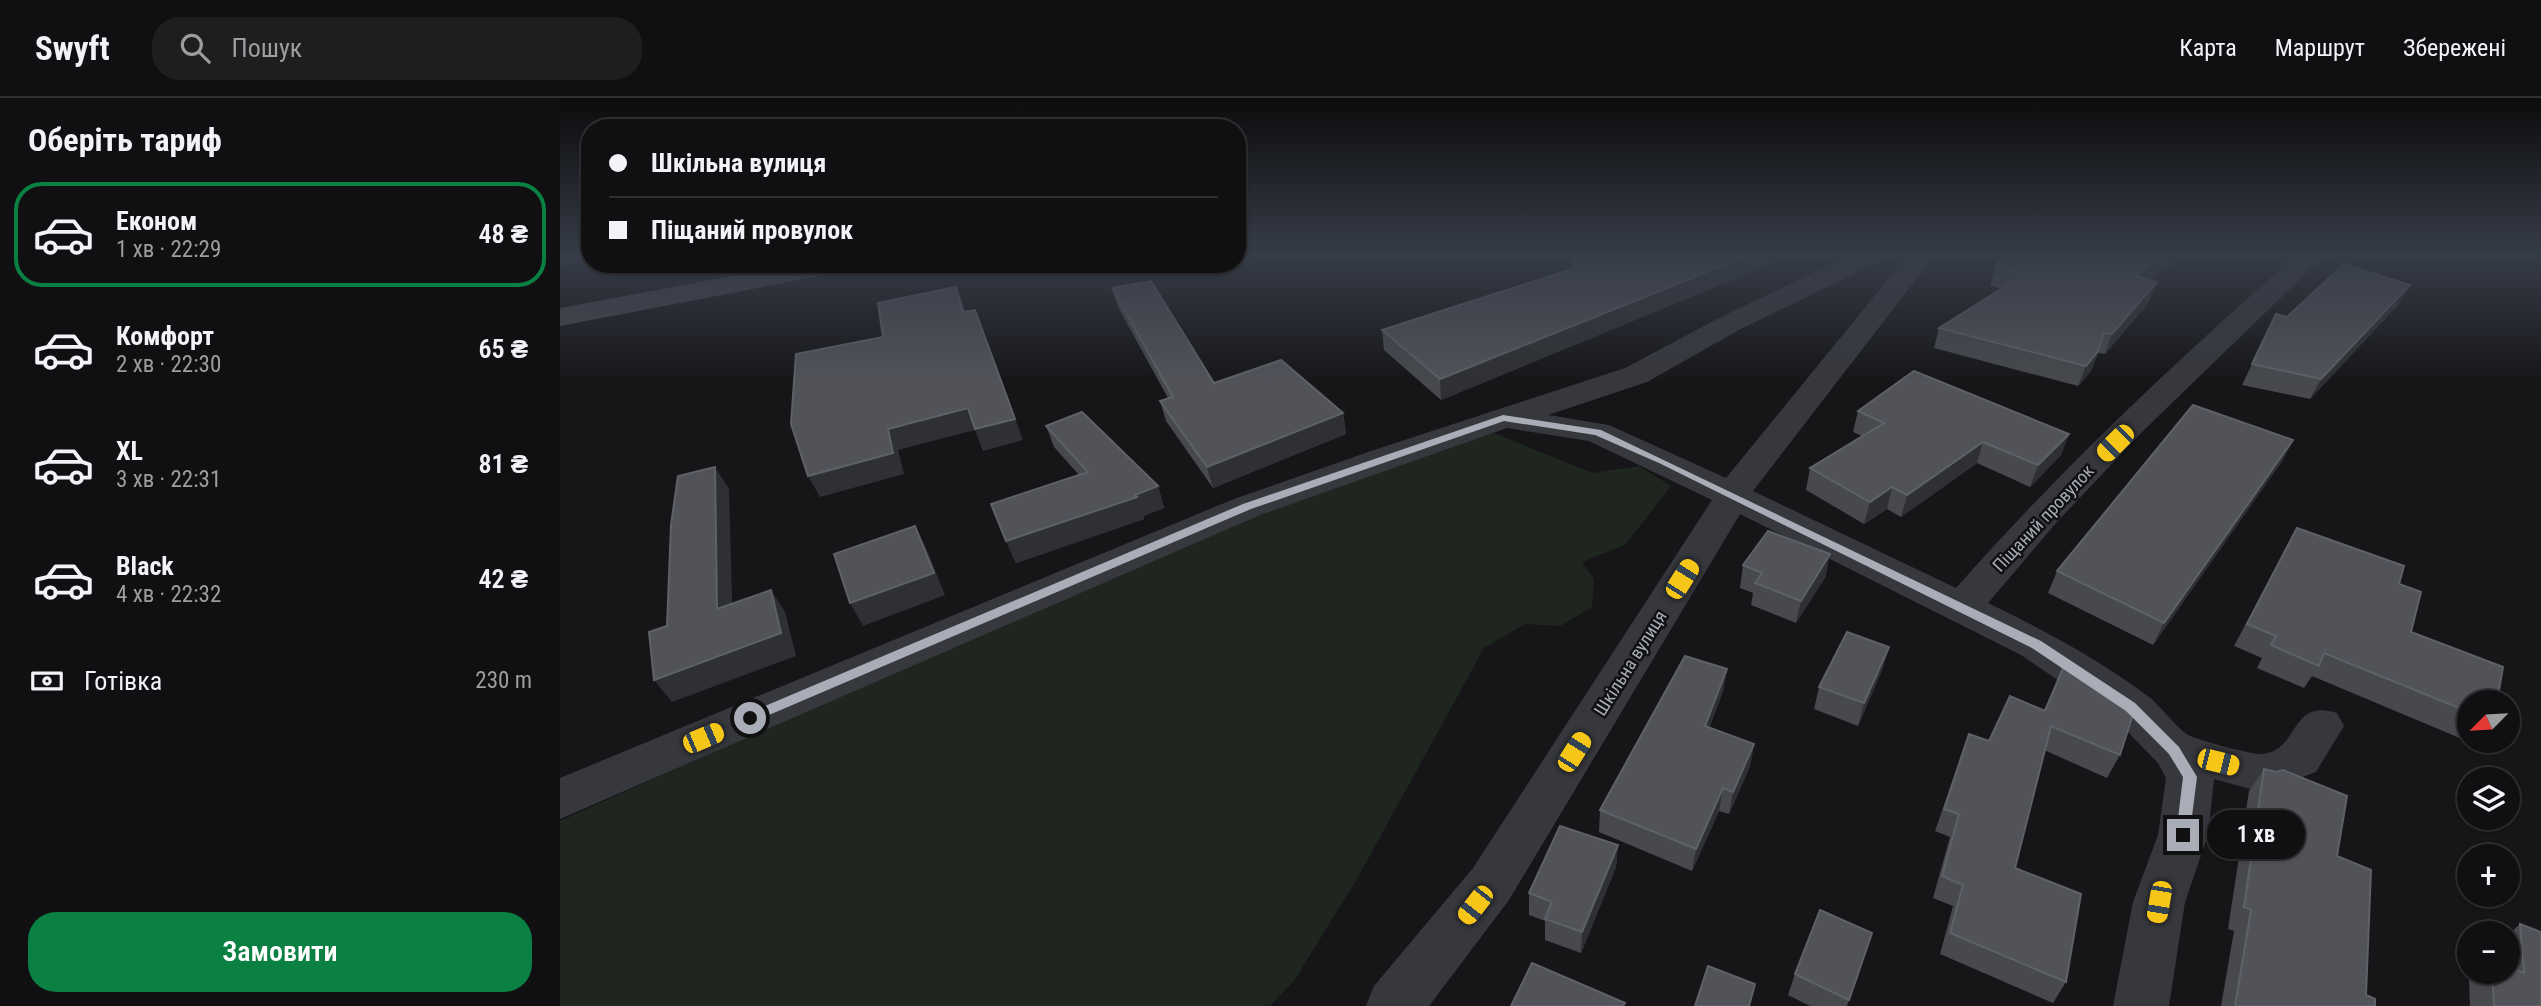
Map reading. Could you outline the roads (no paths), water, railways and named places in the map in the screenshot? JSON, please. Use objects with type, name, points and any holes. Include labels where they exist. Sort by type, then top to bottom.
[{"type":"main road","points":[[560,317],[658,298]]},
{"type":"street","points":[[560,799],[1247,507],[1636,375],[1782,298]]},
{"type":"street","name":"Шкільна вулиця","points":[[1394,1006],[1491,884],[1743,479],[1887,298]]},
{"type":"street","name":"Піщаний провулок","points":[[1961,608],[2008,551],[2132,425],[2266,298]]},
{"type":"street","points":[[1503,418],[1597,432],[1662,461],[2036,644],[2120,700],[2174,750],[2190,777],[2183,835],[2159,902],[2141,1006]]},
{"type":"street","points":[[2174,750],[2261,773],[2299,759],[2321,726]]}]
